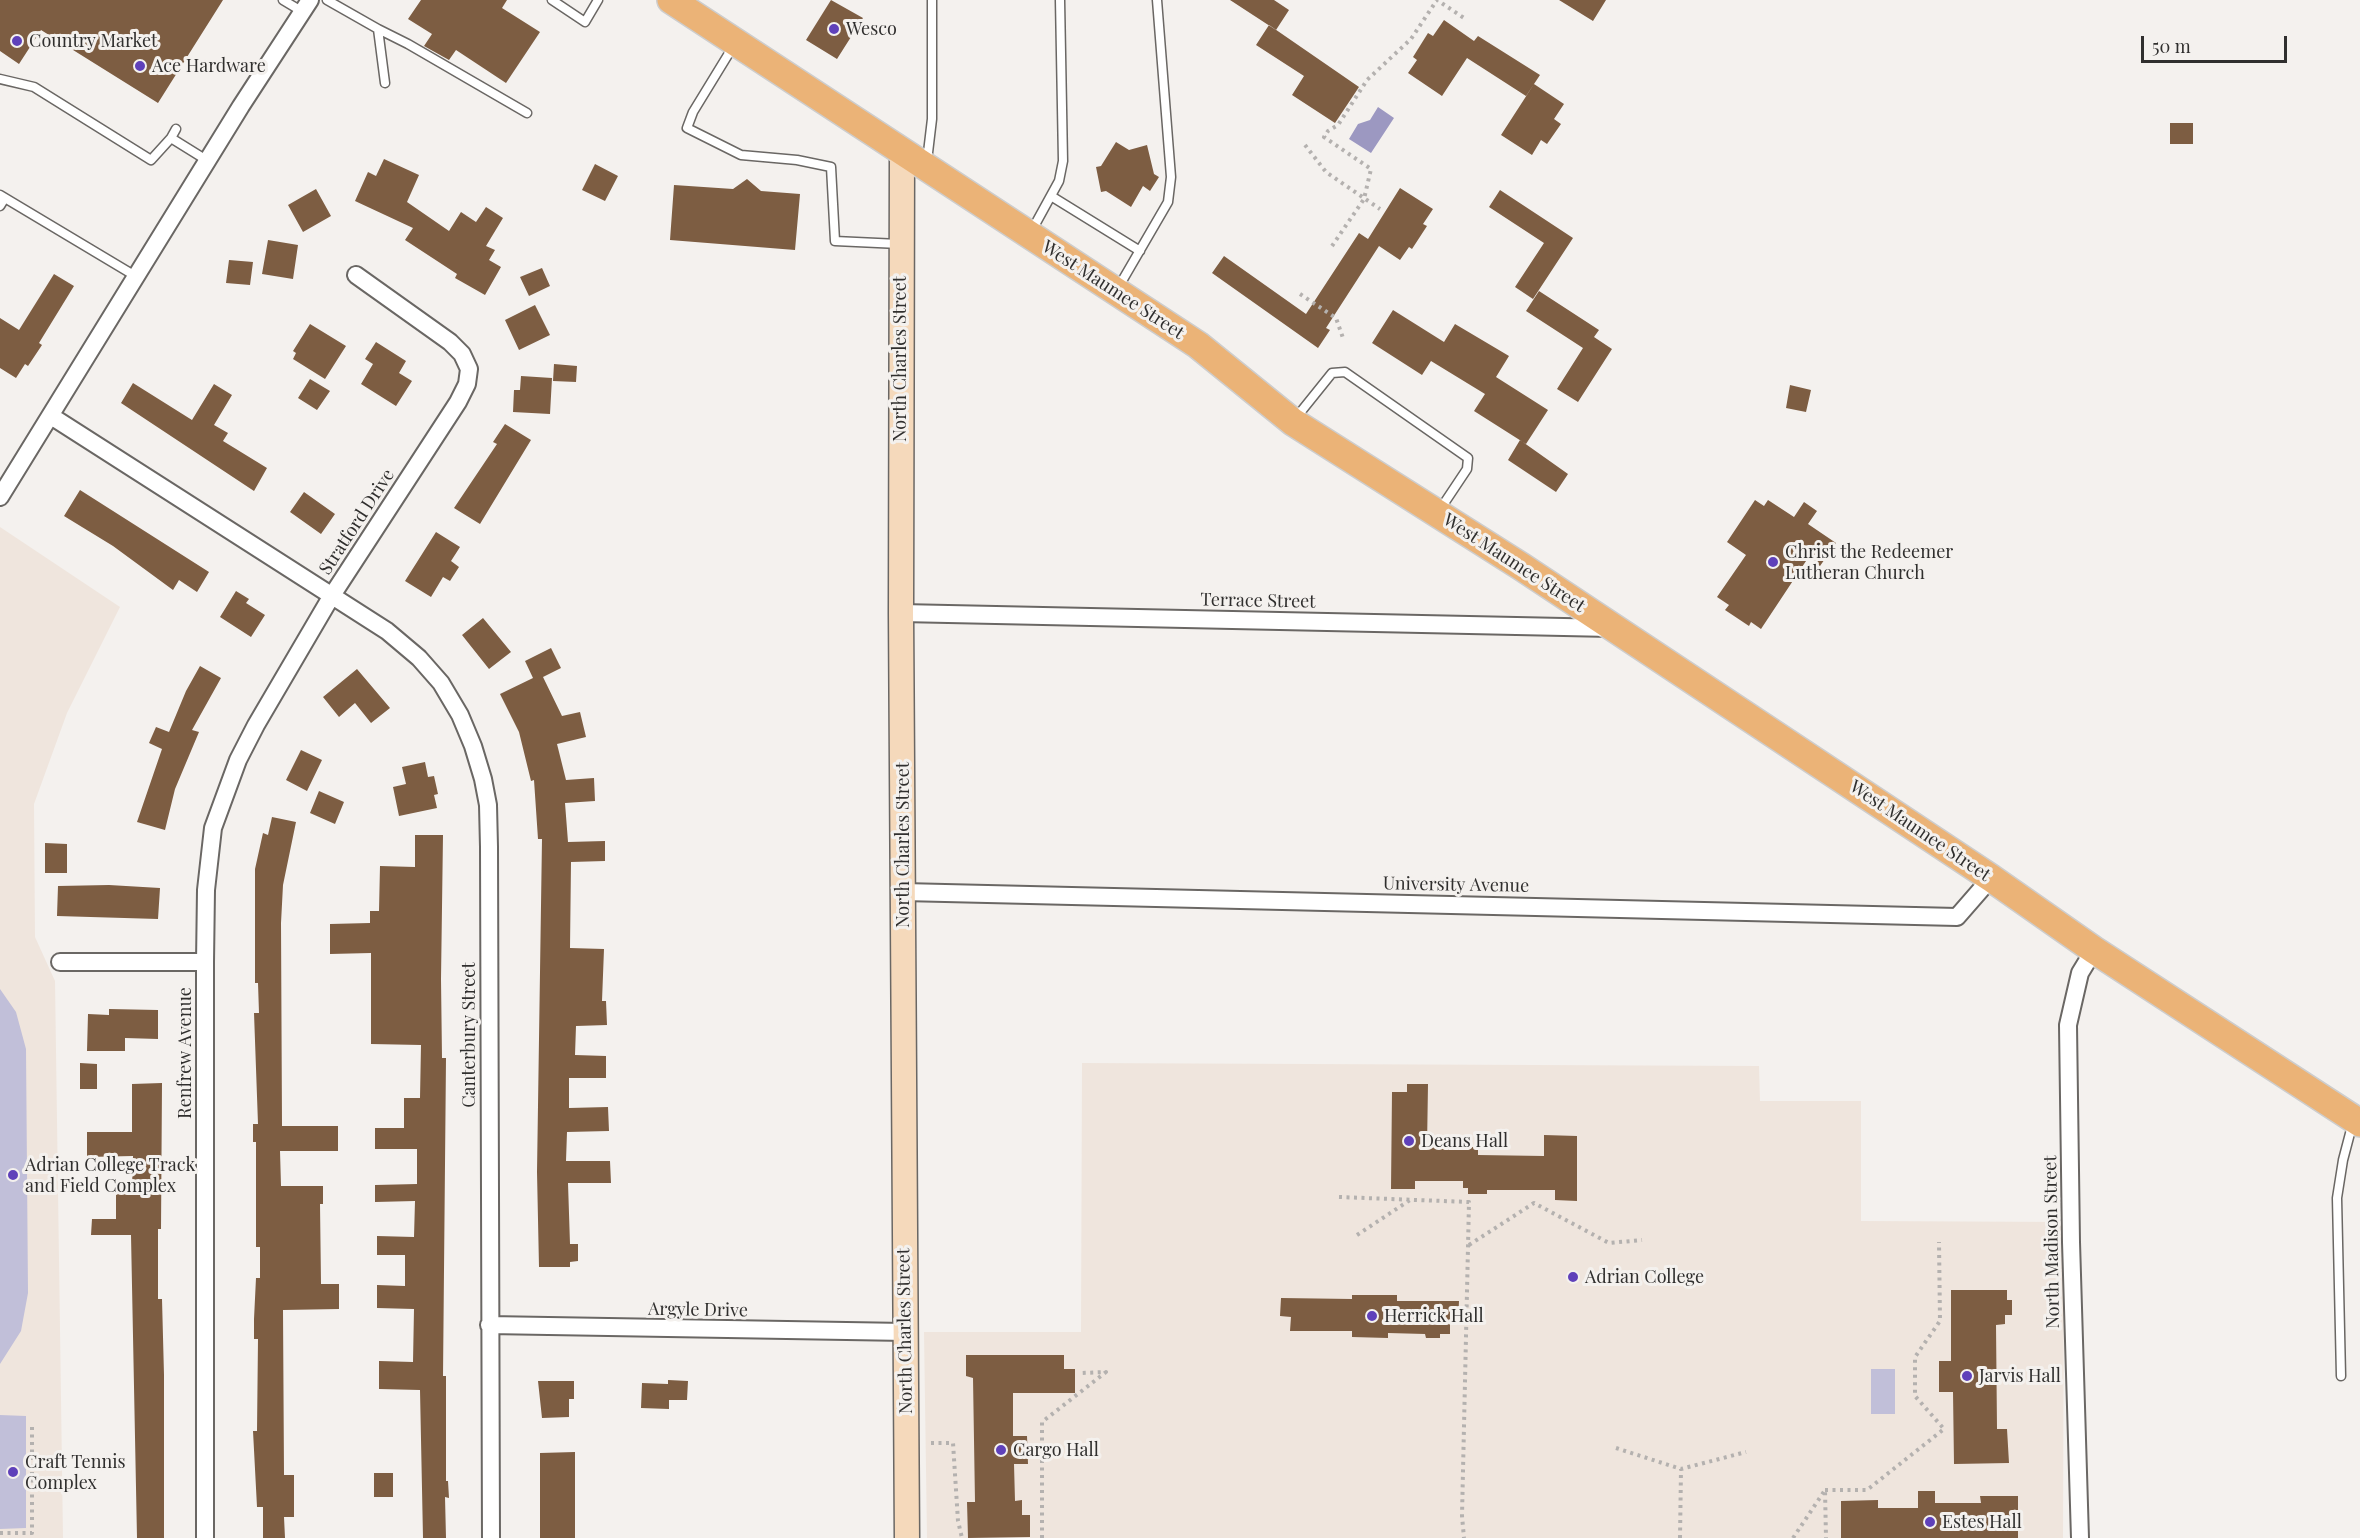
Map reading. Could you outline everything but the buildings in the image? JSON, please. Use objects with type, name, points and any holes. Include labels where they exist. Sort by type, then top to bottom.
[{"type":"main road","name":"West Maumee Street","points":[[671,0],[1198,345],[1293,422],[1614,628],[1991,878],[2094,951],[2357,1121]]},
{"type":"street","points":[[0,497],[307,6]]},
{"type":"street","name":"North Charles Street","points":[[902,152],[900,244],[901,613],[907,1538]]},
{"type":"street","name":"Stratford Drive","points":[[51,416],[331,597],[458,402],[467,384],[469,369],[462,354],[450,342],[356,275]]},
{"type":"street","name":"Renfrew Avenue","points":[[205,1538],[205,962],[208,857],[222,797],[256,725],[331,597]]},
{"type":"street","name":"Canterbury Street","points":[[331,597],[387,631],[419,658],[441,683],[460,715],[483,779],[489,847],[491,1538]]},
{"type":"street","name":"Terrace Street","points":[[901,613],[1614,628]]},
{"type":"street","name":"University Avenue","points":[[903,892],[1957,917],[1991,878]]},
{"type":"street","name":"North Madison Street","points":[[2080,1538],[2071,1242],[2068,1025],[2080,973],[2094,951]]},
{"type":"street","points":[[60,962],[205,962]]},
{"type":"street","name":"Argyle Drive","points":[[489,1324],[906,1332]]},
{"type":"lane","points":[[283,0],[307,6]]},
{"type":"lane","points":[[327,0],[527,113]]},
{"type":"lane","points":[[552,0],[585,22],[598,0]]},
{"type":"lane","points":[[926,167],[932,119],[932,0]]},
{"type":"lane","points":[[1030,235],[1059,181],[1063,161],[1060,0]]},
{"type":"lane","points":[[1116,292],[1168,202],[1171,177],[1157,0]]},
{"type":"lane","points":[[378,29],[385,83]]},
{"type":"lane","points":[[735,42],[693,112],[687,128],[741,155],[796,160],[831,167],[834,241],[900,244]]},
{"type":"lane","points":[[0,79],[34,87],[151,160],[173,133],[208,161]]},
{"type":"lane","points":[[1051,196],[1140,251]]},
{"type":"lane","points":[[2,200],[138,277]]},
{"type":"lane","points":[[1293,422],[1332,373],[1345,372],[1468,458],[1467,469],[1437,513]]},
{"type":"lane","points":[[2341,1376],[2337,1198],[2343,1160],[2357,1121]]},
{"type":"path","points":[[1332,246],[1364,199],[1371,169],[1324,138],[1328,131],[1338,125],[1367,80],[1411,39],[1437,0],[1467,20]]},
{"type":"path","points":[[1305,145],[1326,172],[1380,209]]},
{"type":"path","points":[[1300,294],[1336,318],[1343,338]]},
{"type":"path","points":[[1339,1197],[1469,1202],[1462,1515],[1464,1538]]},
{"type":"path","points":[[1358,1234],[1410,1200]]},
{"type":"path","points":[[1468,1246],[1534,1203],[1609,1242],[1642,1240]]},
{"type":"path","points":[[1825,1490],[1866,1490],[1944,1430],[1915,1396],[1916,1357],[1941,1321],[1939,1242]]},
{"type":"path","points":[[1042,1538],[1042,1422],[1106,1372],[1081,1373]]},
{"type":"path","points":[[0,1533],[32,1533],[32,1427]]},
{"type":"path","points":[[931,1443],[953,1443],[958,1521],[962,1538]]},
{"type":"path","points":[[1616,1448],[1681,1468],[1746,1452]]},
{"type":"path","points":[[1680,1538],[1681,1468]]},
{"type":"path","points":[[1793,1538],[1825,1490]]},
{"type":"path","points":[[1825,1490],[1826,1538]]},
{"type":"shaded area","points":[[1378,107],[1394,118],[1371,153],[1349,139],[1358,124],[1370,120]]},
{"type":"shaded area","points":[[0,527],[120,607],[67,713],[34,804],[35,937],[55,981],[63,1538],[0,1538]]},
{"type":"shaded area","name":"Adrian College Track and Field Complex","points":[[0,989],[16,1012],[26,1049],[28,1293],[21,1331],[0,1364]]},
{"type":"shaded area","name":"Adrian College","points":[[1082,1063],[1759,1066],[1760,1101],[1861,1101],[1861,1221],[2064,1222],[2063,1538],[927,1538],[924,1332],[1081,1332]]},
{"type":"shaded area","points":[[1871,1369],[1895,1369],[1895,1414],[1871,1414]]},
{"type":"shaded area","name":"Craft Tennis Complex","points":[[0,1415],[26,1416],[26,1528],[0,1529]]},
{"type":"place","name":"Wesco","points":[[834,29]]},
{"type":"place","name":"Country Market","points":[[17,41]]},
{"type":"place","name":"Ace Hardware","points":[[140,66]]},
{"type":"place","name":"Christ the Redeemer Lutheran Church","points":[[1773,562]]},
{"type":"place","name":"Deans Hall","points":[[1409,1141]]},
{"type":"place","name":"Adrian College Track and Field Complex","points":[[13,1175]]},
{"type":"place","name":"Adrian College","points":[[1573,1277]]},
{"type":"place","name":"Herrick Hall","points":[[1372,1316]]},
{"type":"place","name":"Jarvis Hall","points":[[1967,1376]]},
{"type":"place","name":"Cargo Hall","points":[[1001,1450]]},
{"type":"place","name":"Craft Tennis Complex","points":[[13,1472]]},
{"type":"place","name":"Estes Hall","points":[[1930,1522]]}]
